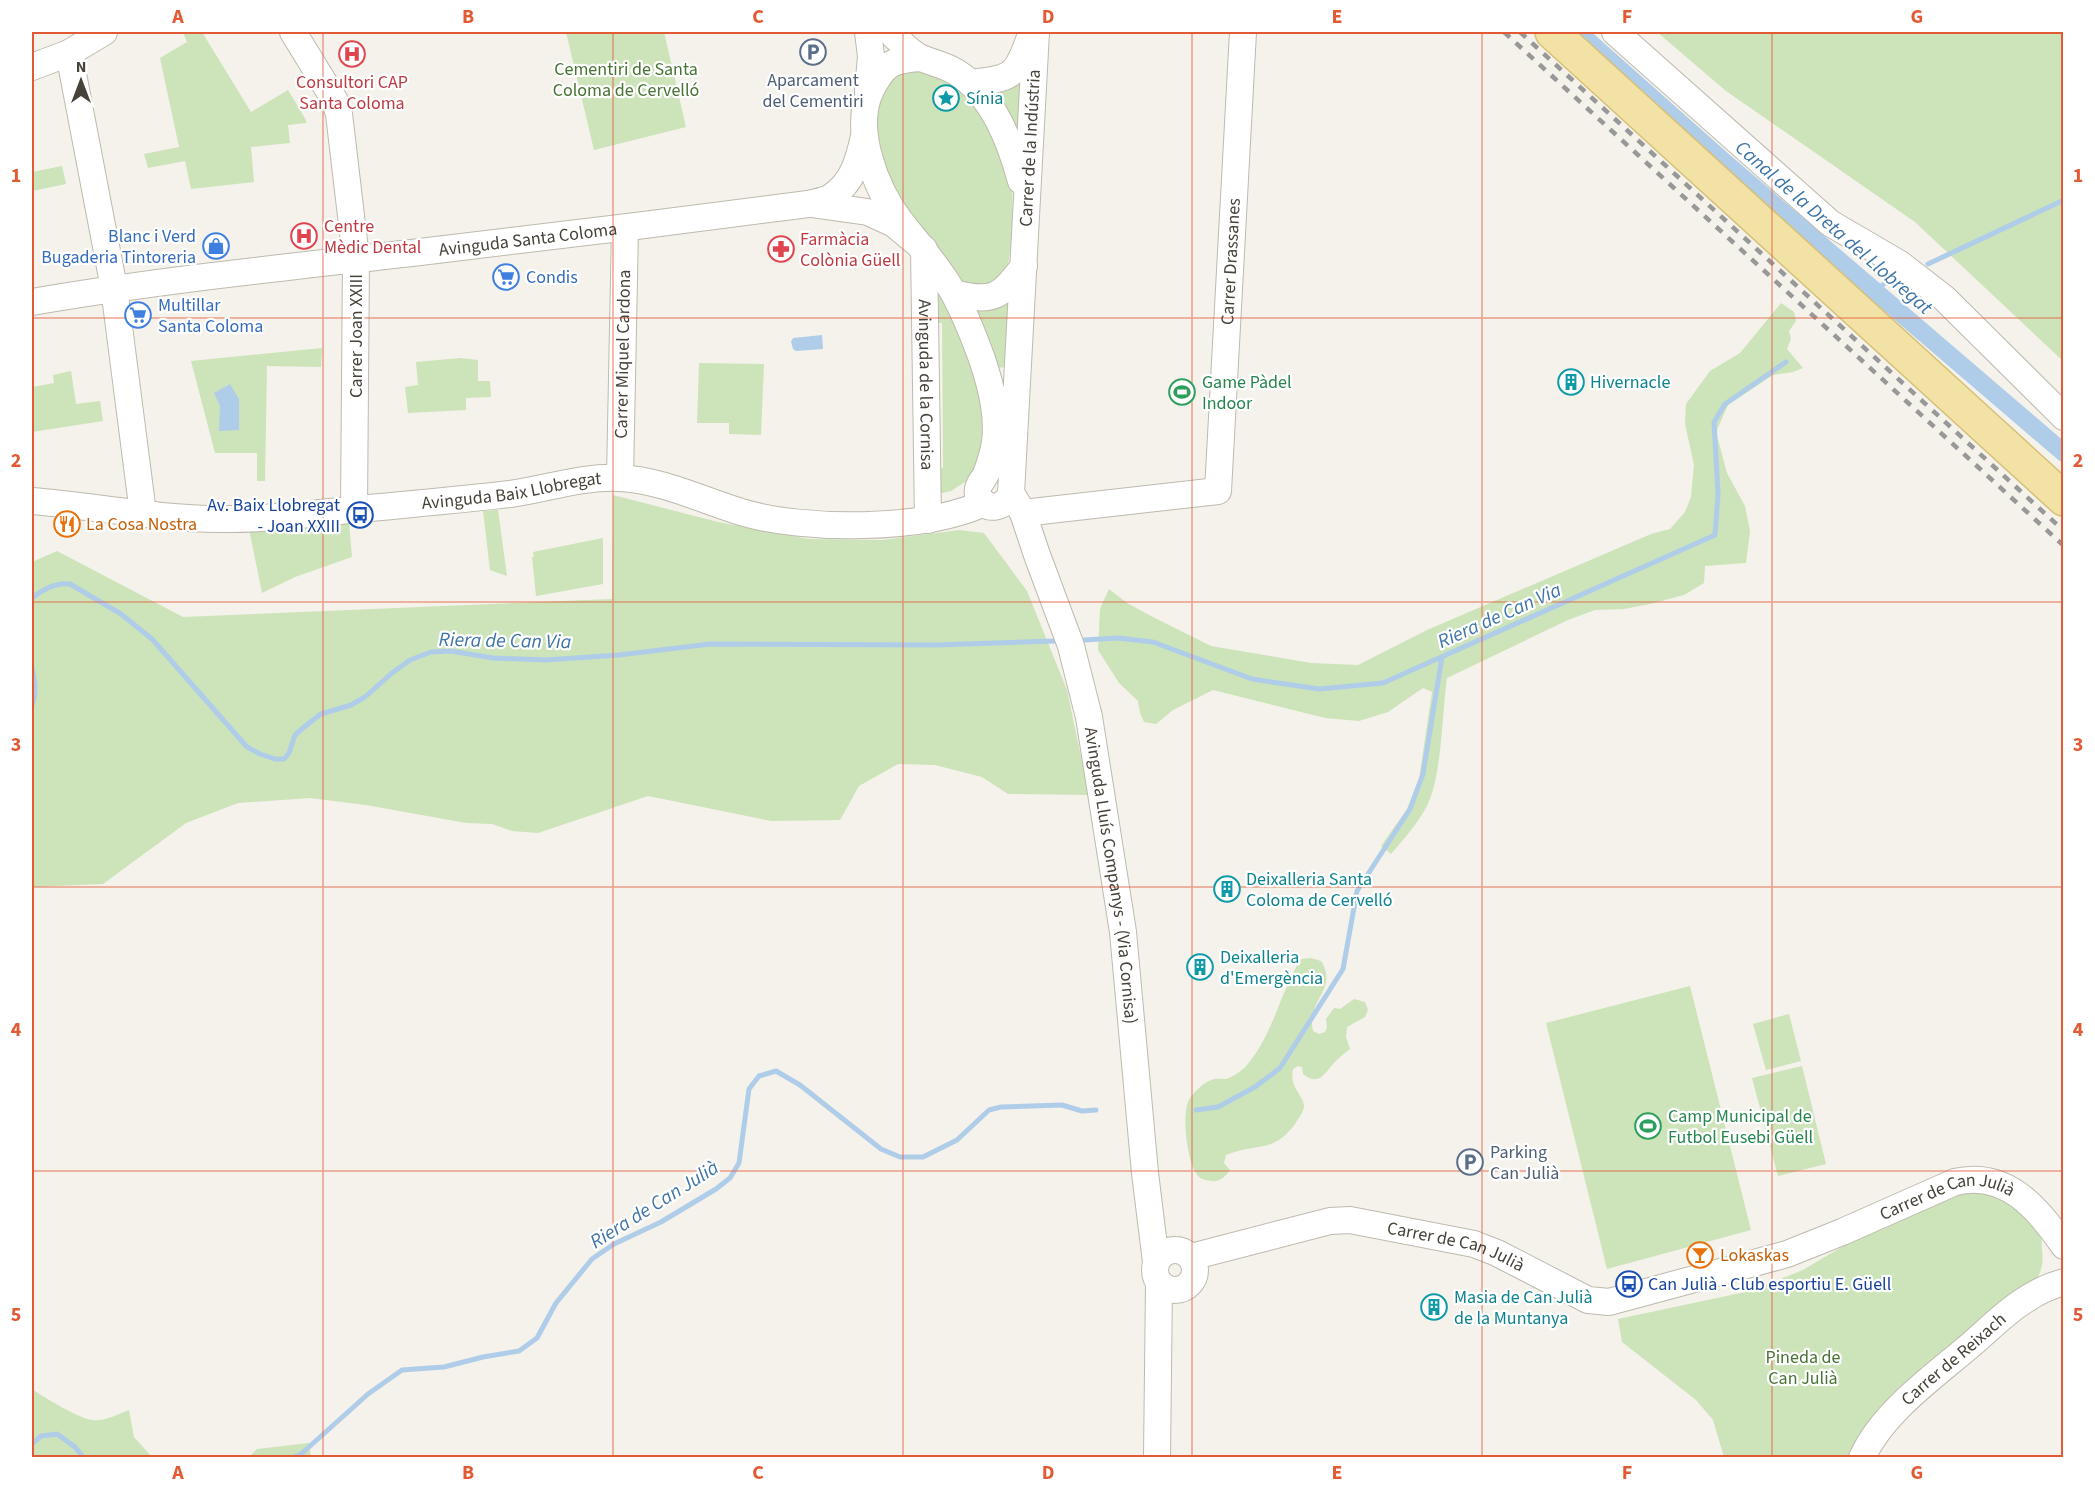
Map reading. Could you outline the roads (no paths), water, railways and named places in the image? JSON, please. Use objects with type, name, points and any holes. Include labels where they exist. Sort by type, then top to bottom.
[{"type":"main road","points":[[1552,32],[2064,500]]},
{"type":"street","points":[[32,67],[69,53],[104,32]]},
{"type":"street","name":"Carrer Joan XXIII","points":[[293,32],[334,99],[339,114],[356,258],[354,509]]},
{"type":"street","points":[[868,32],[871,56],[864,133],[871,166],[900,221],[924,249],[954,293],[981,356],[994,407],[996,431],[994,448],[985,476],[990,474],[1004,476],[1004,500]]},
{"type":"street","points":[[890,32],[920,58]]},
{"type":"street","points":[[970,84],[996,80],[1014,73],[1034,32]]},
{"type":"street","name":"Carrer de la Indústria","points":[[1004,500],[1024,266],[1034,32]]},
{"type":"street","name":"Carrer Drassanes","points":[[1218,491],[1243,32]]},
{"type":"street","points":[[1615,32],[1830,223],[1900,264],[1944,298],[2064,417]]},
{"type":"street","points":[[69,53],[114,288],[143,513]]},
{"type":"street","points":[[868,96],[879,74],[886,66],[902,60],[920,58],[942,64],[970,84],[991,109],[1014,155],[1026,201]]},
{"type":"street","name":"Avinguda Santa Coloma","points":[[32,302],[114,288],[625,228],[808,204],[830,197],[847,182],[858,164],[864,133]]},
{"type":"street","name":"Avinguda Santa Coloma","points":[[808,204],[868,212],[894,224],[924,249]]},
{"type":"street","name":"Carrer Miquel Cardona","points":[[620,478],[625,228]]},
{"type":"street","name":"Avinguda de la Cornisa","points":[[924,249],[928,520]]},
{"type":"street","points":[[954,293],[977,299],[993,297],[1006,289],[1024,266]]},
{"type":"street","name":"Avinguda Baix Llobregat","points":[[32,501],[219,519],[510,494],[577,480],[620,478],[648,482],[768,519],[824,524],[894,524],[928,520],[1004,500],[1218,491]]},
{"type":"street","name":"Avinguda Lluís Companys - (Via Cornisa)","points":[[1004,500],[1012,526],[1036,555],[1076,662],[1095,751],[1123,932],[1149,1204],[1158,1273],[1157,1458]]},
{"type":"street","name":"Carrer de Can Julià","points":[[1187,1254],[1330,1221],[1350,1220],[1474,1244],[1497,1253],[1588,1300],[1609,1302],[1787,1254],[1955,1182],[1974,1179],[1995,1182],[2021,1198],[2048,1223],[2064,1246]]},
{"type":"street","points":[[1149,1204],[1194,1262],[1193,1279],[1185,1287],[1173,1290],[1158,1273],[1164,1252],[1170,1250],[1187,1254]]},
{"type":"street","points":[[2064,1268],[2064,1274]]},
{"type":"street","name":"Carrer de Reixach","points":[[1862,1458],[1893,1413],[1937,1373],[2021,1303],[2051,1286],[2064,1282]]},
{"type":"street","name":"Avinguda Lluís Companys - (Via Cornisa)","points":[[1159,1351],[1185,1287]]},
{"type":"water","points":[[822,335],[823,349],[796,351],[793,349],[791,342],[793,338]]},
{"type":"water","points":[[230,384],[239,399],[239,430],[219,431],[220,406],[214,393]]},
{"type":"waterway","name":"Canal de la Dreta del Llobregat","points":[[1578,32],[1722,160],[2064,453]]},
{"type":"waterway","name":"Riera de Can Julià","points":[[1928,264],[2064,200]]},
{"type":"waterway","name":"Riera de Can Via","points":[[1866,298],[1889,280]]},
{"type":"waterway","name":"Riera de Can Via","points":[[1084,640],[1118,638],[1153,642],[1252,679],[1319,689],[1383,683],[1715,535],[1718,494],[1714,422],[1725,404],[1786,362]]},
{"type":"waterway","name":"Riera de Can Via","points":[[32,598],[50,587],[70,584],[121,614],[152,639],[247,747],[275,759],[284,759],[289,753],[295,735],[321,714],[351,705],[365,697],[410,660],[431,652],[451,651],[493,658],[546,660],[619,655],[710,644],[936,645],[1055,641]]},
{"type":"waterway","name":"Riera de Can Julià","points":[[1196,1110],[1218,1107],[1255,1087],[1280,1068],[1343,969],[1357,891],[1410,809],[1423,774],[1442,657]]},
{"type":"waterway","name":"Riera de Can Via","points":[[32,668],[35,686],[32,705]]},
{"type":"waterway","name":"Riera de Can Julià","points":[[291,1458],[300,1455],[368,1394],[402,1370],[444,1367],[519,1351],[537,1338],[556,1303],[592,1259],[614,1244],[661,1222],[730,1178],[739,1163],[749,1089],[759,1076],[776,1071],[800,1085],[881,1149],[900,1157],[923,1157],[957,1140],[989,1110],[1001,1107],[1062,1105],[1082,1111],[1096,1110]]},
{"type":"waterway","name":"Riera de Can Julià","points":[[32,1444],[41,1436],[57,1434],[75,1447],[84,1458]]},
{"type":"railway","points":[[1504,32],[2064,546]]},
{"type":"railway","points":[[1520,32],[2064,531]]},
{"type":"place","name":"Aparcament del Cementiri","points":[[813,52]]},
{"type":"place","name":"Consultori CAP Santa Coloma","points":[[352,54]]},
{"type":"place","name":"Sínia","points":[[946,98]]},
{"type":"place","name":"Centre Mèdic Dental","points":[[304,236]]},
{"type":"place","name":"Blanc i Verd Bugaderia Tintoreria","points":[[216,246]]},
{"type":"place","name":"Farmàcia Colònia Güell","points":[[781,249]]},
{"type":"place","name":"Condis","points":[[506,277]]},
{"type":"place","name":"Multillar Santa Coloma","points":[[138,315]]},
{"type":"place","name":"Hivernacle","points":[[1571,382]]},
{"type":"place","name":"Game Pàdel Indoor","points":[[1182,392]]},
{"type":"place","name":"Av. Baix Llobregat - Joan XXIII","points":[[360,515]]},
{"type":"place","name":"La Cosa Nostra","points":[[67,524]]},
{"type":"place","name":"Deixalleria Santa Coloma de Cervelló","points":[[1227,889]]},
{"type":"place","name":"Deixalleria d'Emergència","points":[[1200,967]]},
{"type":"place","name":"Camp Municipal de Futbol Eusebi Güell","points":[[1648,1126]]},
{"type":"place","name":"Parking Can Julià","points":[[1470,1162]]},
{"type":"place","name":"Lokaskas","points":[[1700,1255]]},
{"type":"place","name":"Can Julià - Club esportiu E. Güell","points":[[1629,1284]]},
{"type":"place","name":"Masia de Can Julià de la Muntanya","points":[[1434,1307]]},
{"type":"park label","name":"Cementiri de Santa Coloma de Cervelló","points":[[626,79]]},
{"type":"park label","name":"Pineda de Can Julià","points":[[1803,1367]]}]
